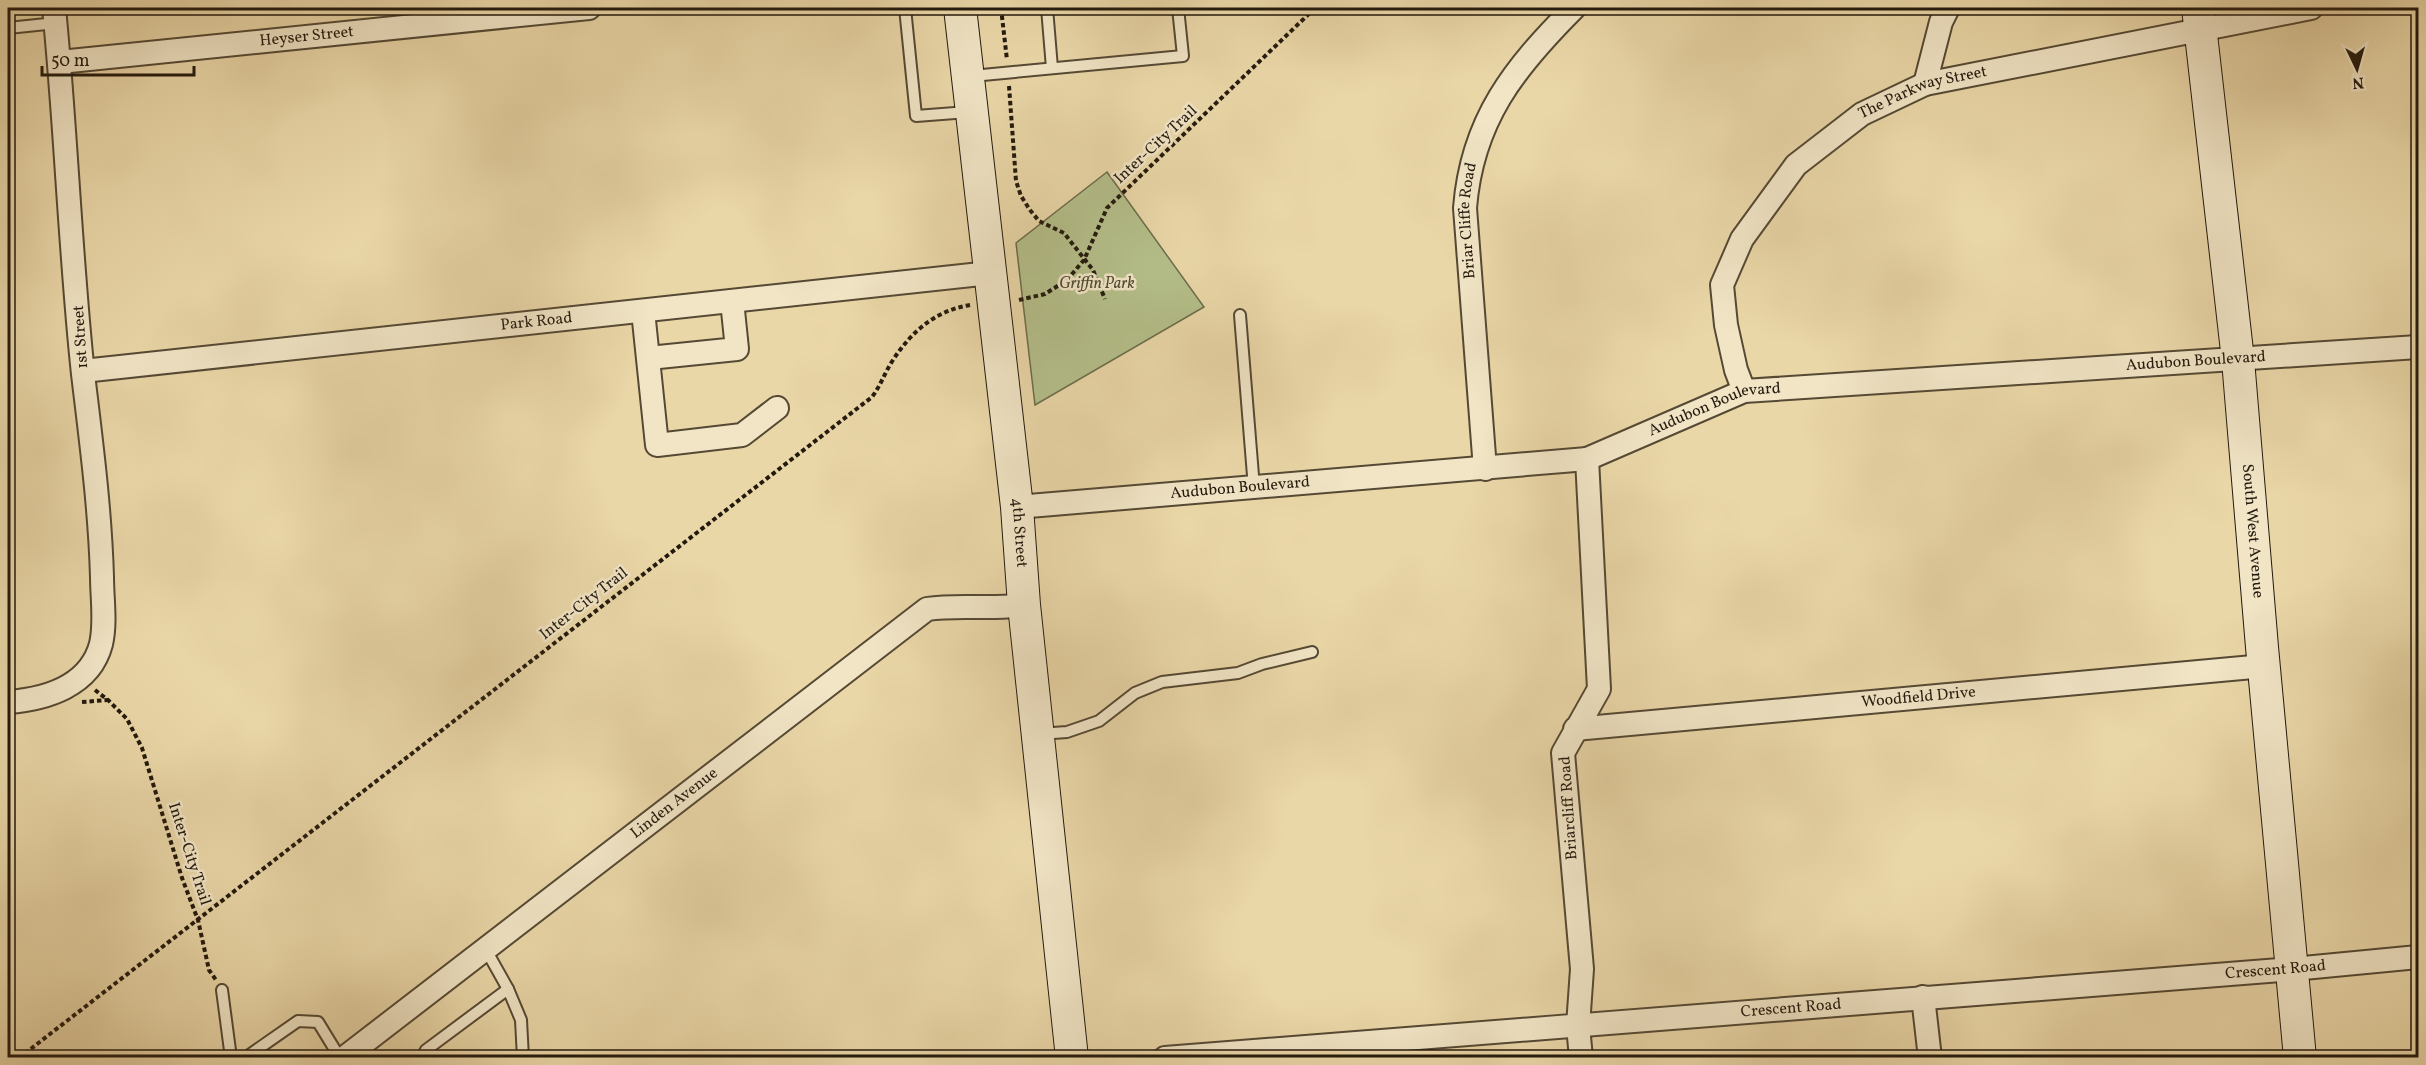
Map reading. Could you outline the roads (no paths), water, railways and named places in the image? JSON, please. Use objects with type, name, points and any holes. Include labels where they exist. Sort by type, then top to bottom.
[{"type":"street","name":"Heyser Street","points":[[60,62],[589,8]]},
{"type":"street","name":"4th Street","points":[[960,8],[1017,507],[1024,605],[1072,1058]]},
{"type":"street","name":"Briar Cliffe Road","points":[[1485,469],[1465,208],[1467,179],[1479,138],[1505,86],[1551,31],[1575,8]]},
{"type":"street","points":[[1925,84],[1941,22],[1948,8]]},
{"type":"street","name":"The Parkway Street","points":[[1744,391],[1736,370],[1726,325],[1722,285],[1742,239],[1796,165],[1862,114],[1925,84],[2199,18],[2311,8]]},
{"type":"street","name":"1st Street","points":[[8,702],[30,700],[55,693],[86,672],[101,645],[103,620],[100,514],[83,371],[55,15]]},
{"type":"street","name":"South West Avenue","points":[[2199,18],[2238,360],[2300,1058]]},
{"type":"street","name":"Park Road","points":[[83,371],[990,273]]},
{"type":"street","points":[[649,358],[736,349],[732,301]]},
{"type":"street","points":[[644,310],[657,445],[742,435],[777,408]]},
{"type":"street","name":"Audubon Boulevard","points":[[1017,507],[1587,459],[1744,391],[2418,347]]},
{"type":"street","name":"Briarcliff Road","points":[[1581,1058],[1578,1026],[1582,969],[1563,753],[1575,729],[1586,716],[1599,689],[1587,459]]},
{"type":"street","name":"Linden Avenue","points":[[342,1058],[366,1049],[485,948],[927,609],[948,606],[1000,608],[1024,605]]},
{"type":"street","name":"Woodfield Drive","points":[[1575,729],[2264,666]]},
{"type":"street","name":"Crescent Road","points":[[1165,1058],[2293,969],[2418,957]]},
{"type":"street","points":[[1923,997],[1930,1058]]},
{"type":"lane","points":[[904,8],[916,116],[972,111]]},
{"type":"lane","points":[[1047,8],[1052,68]]},
{"type":"lane","points":[[968,76],[1183,56],[1178,8]]},
{"type":"lane","points":[[8,28],[55,15]]},
{"type":"lane","points":[[1240,315],[1254,488]]},
{"type":"lane","points":[[1038,735],[1066,732],[1099,721],[1135,693],[1162,682],[1238,673],[1262,664],[1312,652]]},
{"type":"lane","points":[[485,948],[508,989],[521,1020],[523,1058]]},
{"type":"lane","points":[[422,1058],[426,1050],[508,989]]},
{"type":"lane","points":[[222,990],[231,1058]]},
{"type":"lane","points":[[246,1058],[298,1021],[318,1022],[342,1058]]},
{"type":"park label","name":"Griffin Park","points":[[1097,284]]}]
